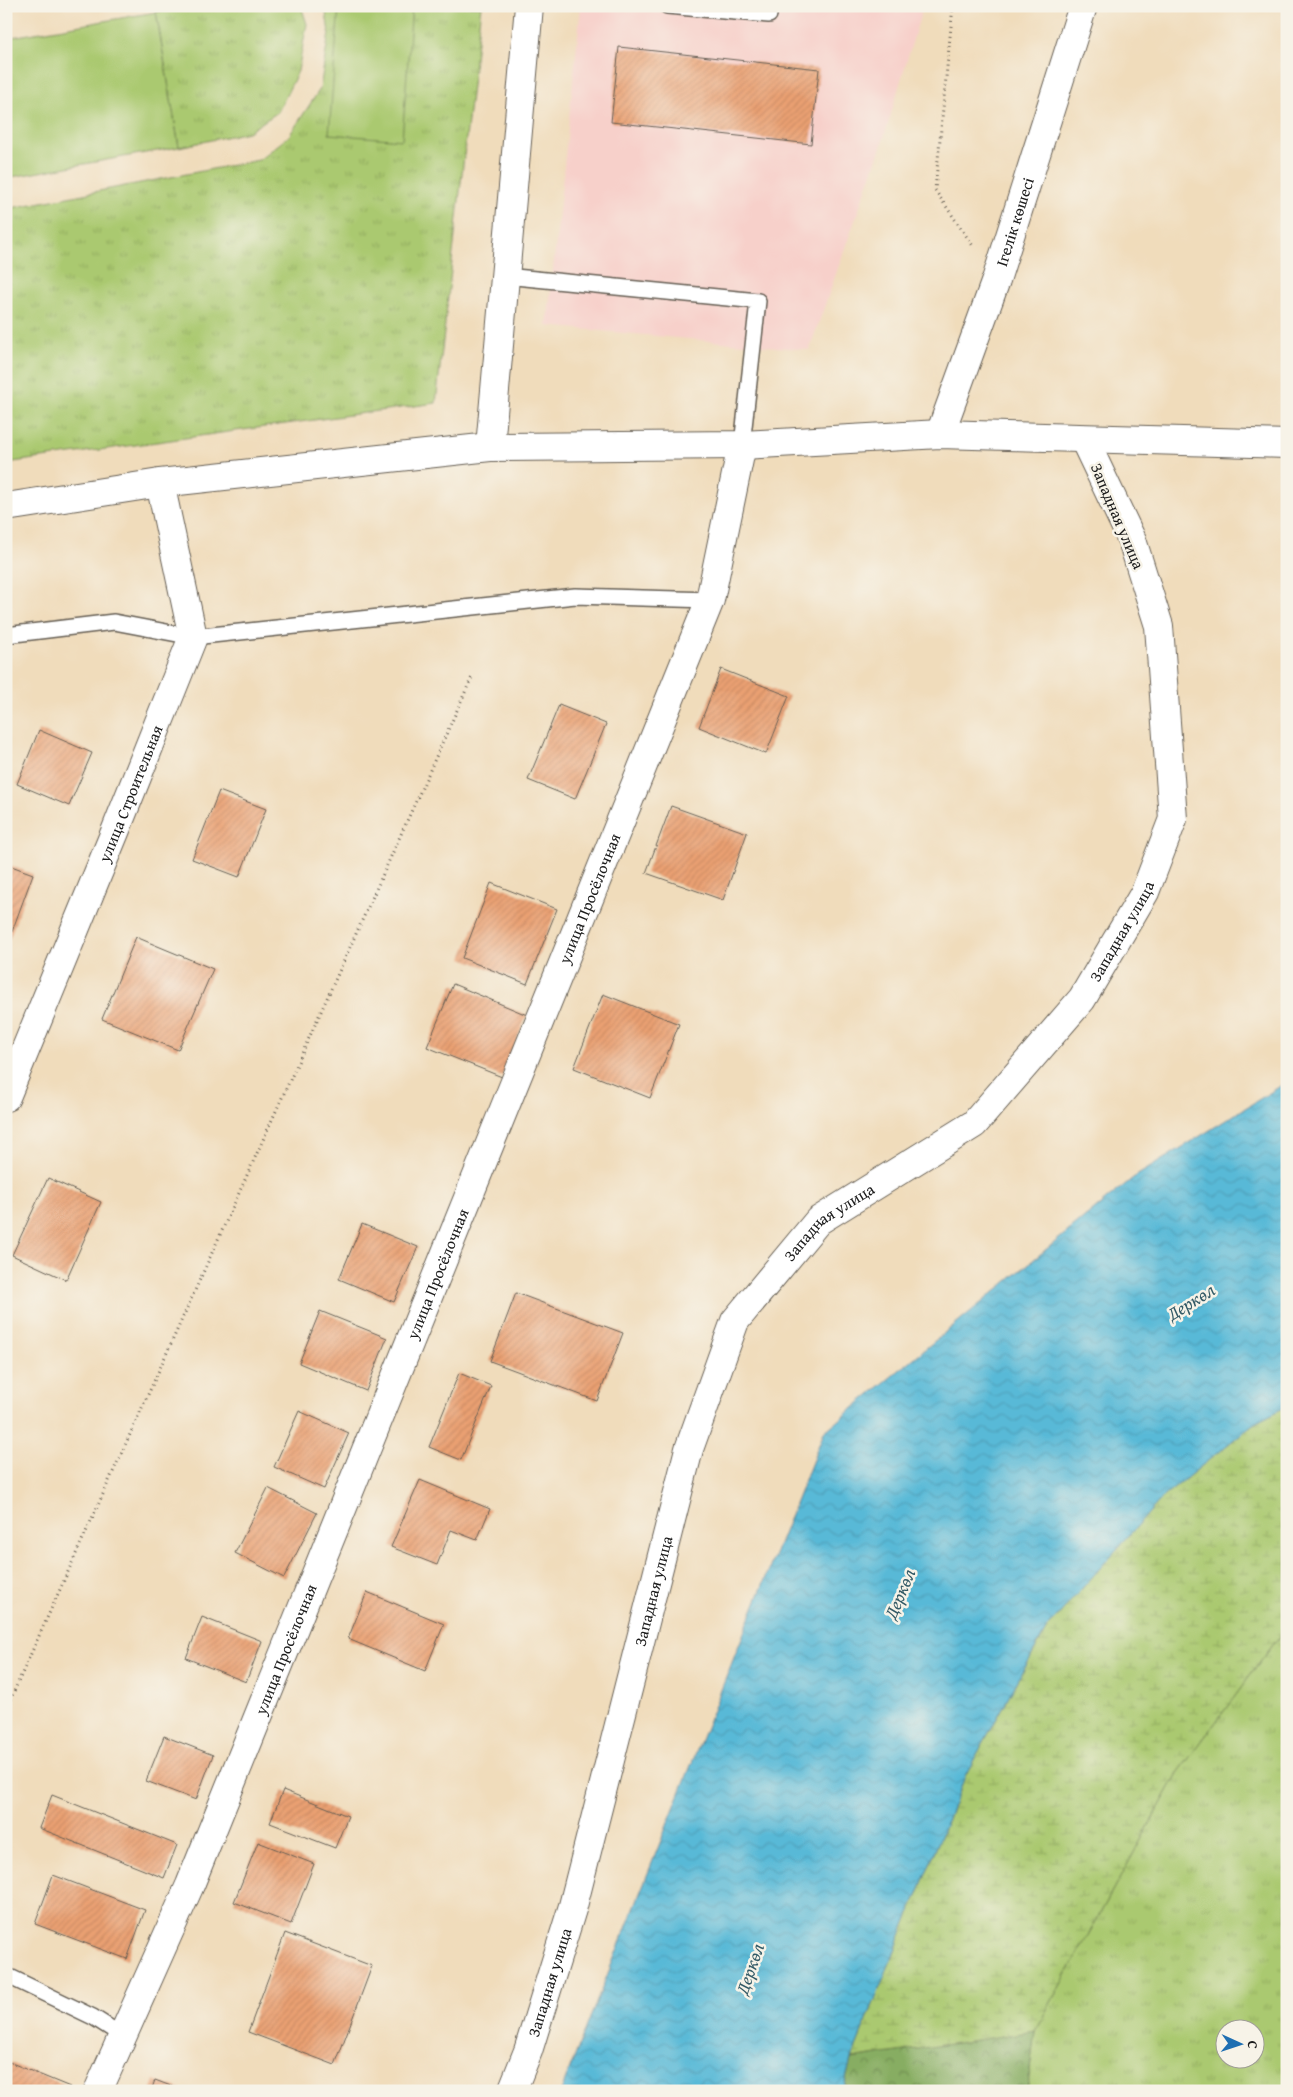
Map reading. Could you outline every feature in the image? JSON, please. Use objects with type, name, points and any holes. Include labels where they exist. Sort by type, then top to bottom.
[{"type":"street","points":[[490,447],[529,6]]},
{"type":"street","name":"Ігелік көшесі","points":[[940,434],[996,280],[1083,6]]},
{"type":"street","points":[[6,507],[160,482],[490,447],[742,445],[940,434],[1287,444]]},
{"type":"street","name":"Западная улица","points":[[512,2091],[528,2051],[573,1906],[689,1449],[735,1321],[818,1221],[974,1124],[1082,999],[1146,892],[1174,819],[1160,626],[1132,540],[1084,439]]},
{"type":"street","name":"улица Просёлочная","points":[[98,2091],[194,1876],[710,600],[742,445]]},
{"type":"street","points":[[160,482],[192,637]]},
{"type":"street","name":"улица Строительная","points":[[6,1097],[115,832],[192,637]]},
{"type":"lane","points":[[667,6],[769,15]]},
{"type":"lane","points":[[505,276],[758,301],[742,445]]},
{"type":"lane","points":[[6,636],[114,622],[192,637],[575,596],[710,600]]},
{"type":"lane","points":[[6,1975],[93,2017],[123,2036]]},
{"type":"path","points":[[8,19],[9,6]]},
{"type":"path","points":[[953,6],[935,190],[996,280]]},
{"type":"path","points":[[6,1709],[472,677]]},
{"type":"shaded area","points":[[581,6],[923,6],[882,144],[809,350],[547,326]]},
{"type":"green space","points":[[183,6],[301,6],[307,24],[298,71],[278,112],[248,132],[179,147],[156,12]]},
{"type":"green space","points":[[325,6],[481,6],[436,403],[6,463],[6,209],[259,160],[289,136],[320,89],[329,33]]},
{"type":"green space","points":[[339,6],[412,6],[402,140],[329,134]]},
{"type":"green space","points":[[156,12],[179,147],[6,178],[6,38]]},
{"type":"green space","points":[[1287,1406],[1287,1626],[1178,1773],[1035,2031],[851,2059],[966,1774],[1047,1628],[1162,1498],[1253,1424]]},
{"type":"green space","points":[[1287,1626],[1287,2091],[1027,2091],[1035,2031],[1178,1773]]},
{"type":"green space","points":[[1035,2031],[1027,2091],[843,2091],[851,2059]]},
{"type":"water","name":"Деркөл","points":[[1287,1082],[1287,1406],[1253,1424],[1162,1498],[1047,1628],[966,1774],[851,2059],[843,2091],[561,2091],[824,1432],[1133,1178]]},
{"type":"building","points":[[619,47],[819,69],[811,144],[611,122]]},
{"type":"building","points":[[721,669],[789,696],[766,754],[699,727]]},
{"type":"building","points":[[559,705],[606,724],[575,799],[528,780]]},
{"type":"building","points":[[39,730],[92,753],[69,806],[17,784]]},
{"type":"building","points":[[219,791],[266,809],[239,877],[192,859]]},
{"type":"building","points":[[671,806],[747,833],[723,900],[646,873]]},
{"type":"building","points":[[6,864],[33,874],[6,948]]},
{"type":"building","points":[[491,883],[557,909],[527,984],[462,958]]},
{"type":"building","points":[[136,937],[213,969],[178,1050],[102,1019]]},
{"type":"building","points":[[453,984],[527,1015],[502,1077],[427,1047]]},
{"type":"building","points":[[603,994],[679,1024],[650,1098],[574,1068]]},
{"type":"building","points":[[48,1178],[101,1202],[66,1280],[12,1255]]},
{"type":"building","points":[[362,1224],[418,1247],[394,1302],[339,1279]]},
{"type":"building","points":[[516,1293],[623,1333],[597,1401],[490,1361]]},
{"type":"building","points":[[320,1311],[387,1338],[366,1391],[299,1363]]},
{"type":"building","points":[[459,1373],[491,1386],[461,1460],[429,1447]]},
{"type":"building","points":[[299,1411],[349,1433],[324,1489],[274,1467]]},
{"type":"building","points":[[420,1480],[490,1509],[477,1540],[451,1530],[437,1565],[391,1547]]},
{"type":"building","points":[[268,1488],[317,1513],[284,1578],[235,1553]]},
{"type":"building","points":[[367,1592],[444,1624],[425,1671],[348,1639]]},
{"type":"building","points":[[202,1617],[262,1641],[246,1682],[186,1658]]},
{"type":"building","points":[[164,1736],[213,1755],[196,1800],[146,1781]]},
{"type":"building","points":[[283,1790],[348,1816],[335,1848],[270,1823]]},
{"type":"building","points":[[52,1795],[177,1845],[164,1878],[39,1828]]},
{"type":"building","points":[[258,1842],[314,1864],[291,1924],[234,1902]]},
{"type":"building","points":[[53,1875],[145,1910],[127,1959],[35,1924]]},
{"type":"building","points":[[285,1933],[372,1966],[335,2065],[248,2032]]},
{"type":"building","points":[[9,2062],[70,2087],[68,2091],[6,2091],[6,2069]]},
{"type":"building","points":[[155,2080],[184,2091],[151,2091]]}]
